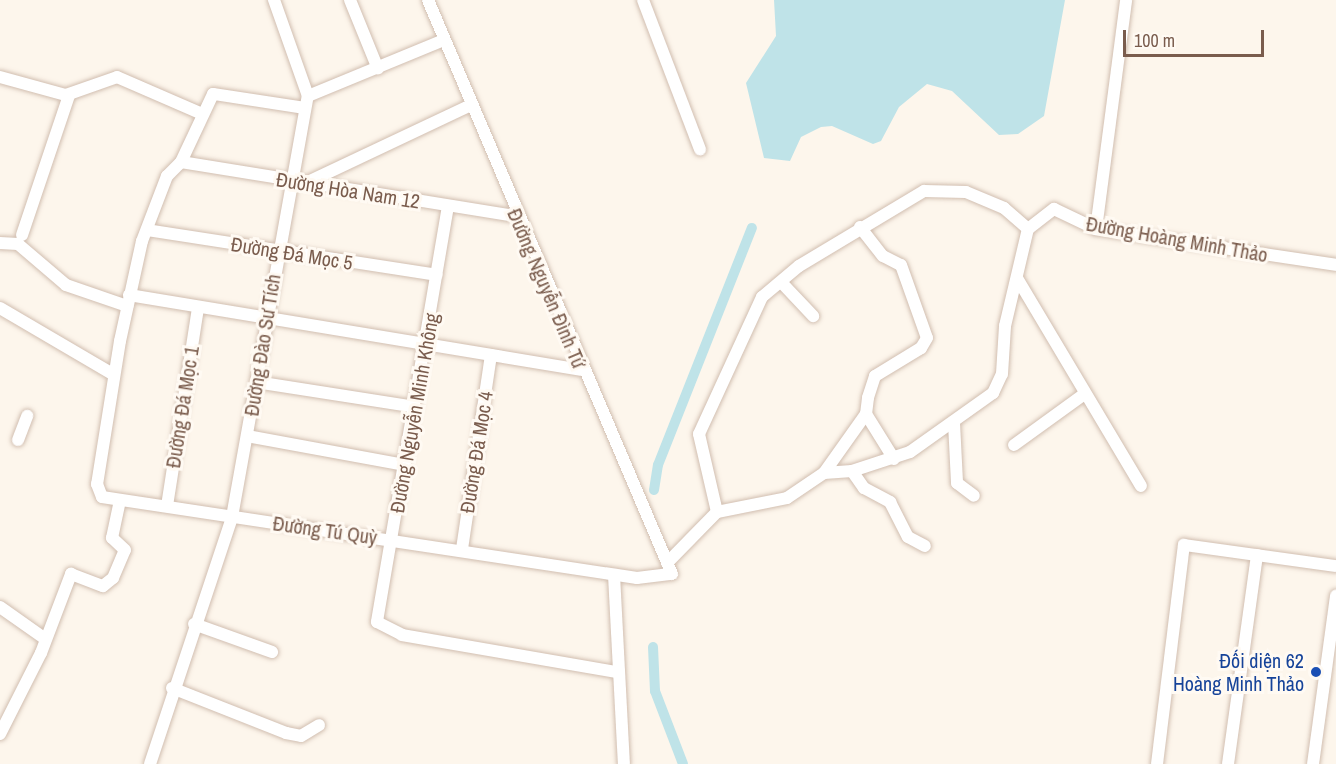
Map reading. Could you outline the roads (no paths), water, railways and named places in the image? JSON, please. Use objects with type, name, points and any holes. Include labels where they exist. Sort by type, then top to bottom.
[{"type":"street","points":[[274,0],[306,102],[444,40]]},
{"type":"street","points":[[350,0],[378,69]]},
{"type":"street","name":"Đường Nguyễn Đình Tứ","points":[[428,0],[581,370],[669,569]]},
{"type":"street","points":[[643,0],[700,149]]},
{"type":"street","points":[[1096,229],[1126,0]]},
{"type":"street","points":[[0,77],[69,95],[117,77],[202,114]]},
{"type":"street","name":"Đường Tú Quỳ","points":[[306,102],[219,93],[202,114],[181,162],[166,176],[147,230],[128,301],[97,484],[102,497],[462,549],[614,575],[658,579],[669,569]]},
{"type":"street","points":[[22,236],[69,95]]},
{"type":"street","name":"Đường Đào Sư Tích","points":[[150,764],[171,688],[232,517],[267,318],[276,250],[306,102]]},
{"type":"street","points":[[308,182],[471,105]]},
{"type":"street","name":"Đường Hòa Nam 12","points":[[181,162],[516,216]]},
{"type":"street","points":[[717,512],[699,434],[747,321],[762,297],[860,227],[924,190],[946,188],[1004,208],[1028,229],[1017,278],[1002,374],[993,393],[954,423],[894,459],[852,471],[824,473]]},
{"type":"street","name":"Đường Nguyễn Minh Không","points":[[448,206],[392,540],[375,608],[377,622],[387,632],[617,672]]},
{"type":"street","name":"Đường Hoàng Minh Thảo","points":[[1028,229],[1054,209],[1096,229],[1336,265]]},
{"type":"street","points":[[669,569],[717,512],[787,498],[824,473],[866,414],[875,376],[921,348],[927,338],[901,265],[883,256],[860,227]]},
{"type":"street","name":"Đường Đá Mọc 5","points":[[147,230],[437,275]]},
{"type":"street","points":[[0,243],[18,244],[66,285],[128,301],[198,307],[581,370]]},
{"type":"street","points":[[1017,278],[1083,395],[1141,486]]},
{"type":"street","points":[[781,282],[813,316]]},
{"type":"street","name":"Đường Đá Mọc 1","points":[[166,506],[198,307]]},
{"type":"street","points":[[0,308],[114,375]]},
{"type":"street","name":"Đường Đá Mọc 4","points":[[462,549],[491,356]]},
{"type":"street","points":[[256,382],[415,407]]},
{"type":"street","points":[[1014,445],[1083,395]]},
{"type":"street","points":[[866,414],[894,459]]},
{"type":"street","points":[[18,440],[27,416]]},
{"type":"street","points":[[954,423],[957,483],[974,496]]},
{"type":"street","points":[[247,436],[405,465]]},
{"type":"street","points":[[852,471],[864,488],[890,502],[908,537],[925,546]]},
{"type":"street","points":[[0,734],[44,638],[69,576],[74,571],[102,586],[110,582],[125,550],[112,538],[120,501]]},
{"type":"street","points":[[1157,764],[1185,545],[1336,566]]},
{"type":"street","points":[[1228,764],[1257,555]]},
{"type":"street","points":[[614,575],[617,672],[624,764]]},
{"type":"street","points":[[1314,764],[1336,596]]},
{"type":"street","points":[[0,607],[44,638]]},
{"type":"street","points":[[194,624],[272,652]]},
{"type":"street","points":[[171,688],[298,736],[319,725]]},
{"type":"water","points":[[774,0],[1065,0],[1044,116],[1018,134],[999,135],[952,91],[927,84],[899,107],[881,141],[873,144],[832,126],[821,127],[801,137],[790,161],[764,158],[746,83],[776,36]]},
{"type":"waterway","points":[[654,490],[658,465],[752,228]]},
{"type":"waterway","points":[[653,647],[655,691],[683,764]]},
{"type":"place","name":"Đối diện 62 Hoàng Minh Thảo","points":[[1316,672]]}]
